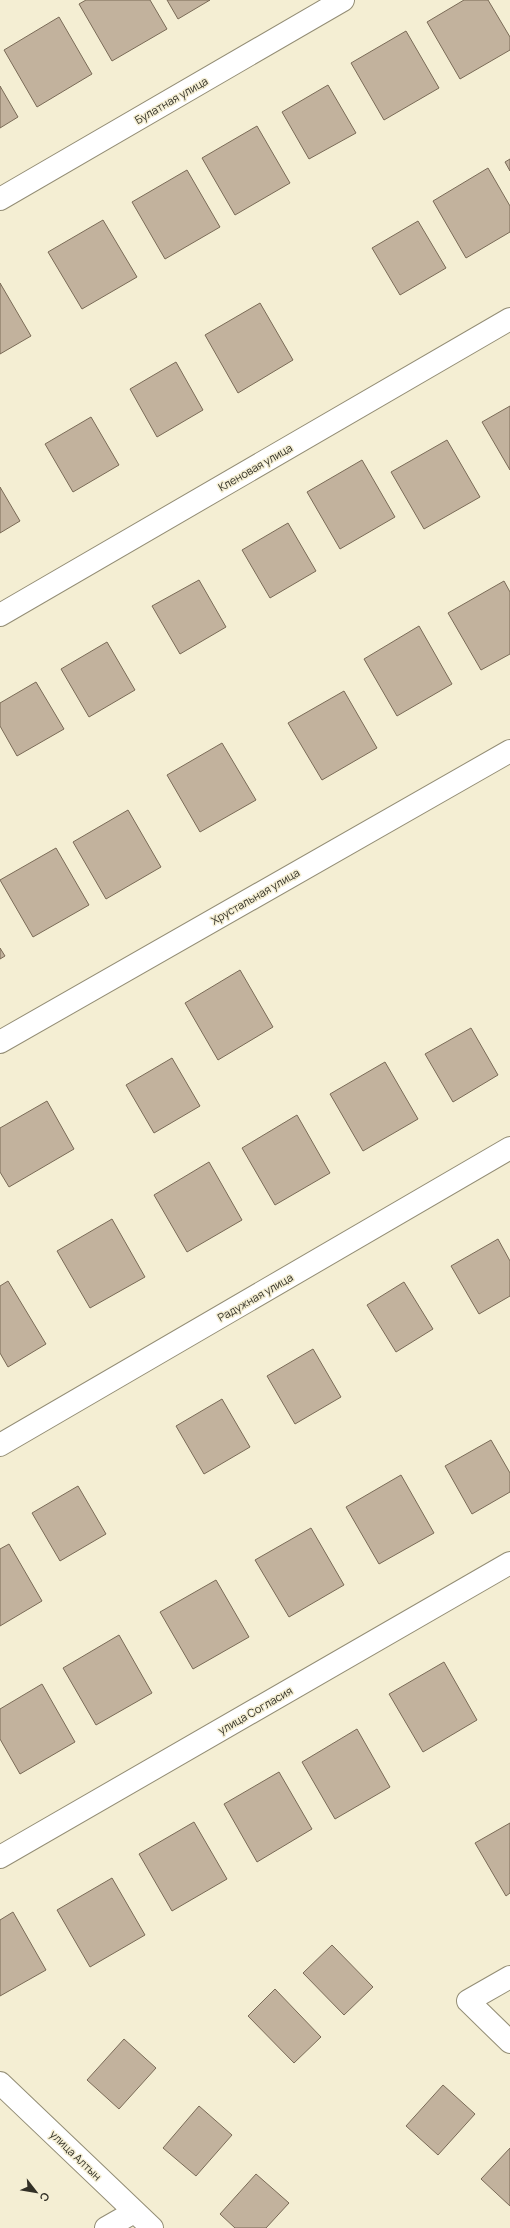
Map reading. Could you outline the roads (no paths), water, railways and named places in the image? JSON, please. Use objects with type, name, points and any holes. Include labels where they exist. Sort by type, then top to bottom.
[{"type":"street","name":"Булатная улица","points":[[0,199],[342,0]]},
{"type":"street","name":"Кленовая улица","points":[[0,615],[510,319]]},
{"type":"street","name":"Хрустальная улица","points":[[0,1042],[510,751]]},
{"type":"street","name":"Радужная улица","points":[[0,1445],[510,1148]]},
{"type":"street","name":"улица Согласия","points":[[0,1857],[510,1563]]},
{"type":"street","points":[[510,1977],[468,2002],[510,2042]]},
{"type":"street","name":"улица Алтын","points":[[0,2083],[152,2228]]},
{"type":"street","points":[[106,2228],[134,2212]]}]
